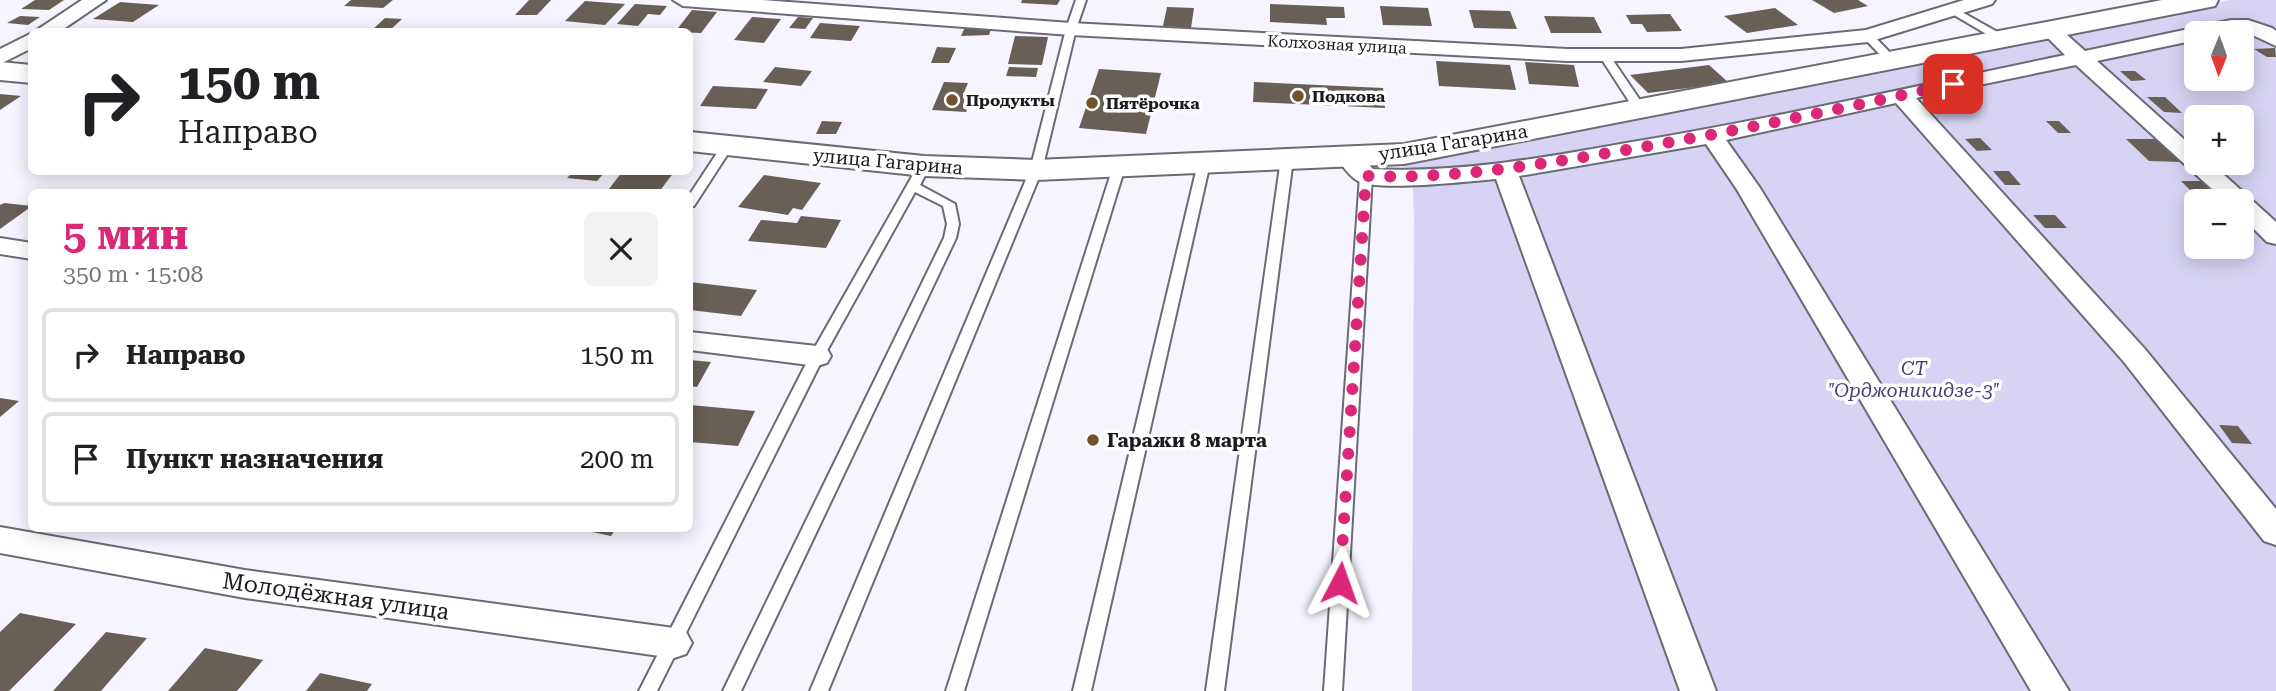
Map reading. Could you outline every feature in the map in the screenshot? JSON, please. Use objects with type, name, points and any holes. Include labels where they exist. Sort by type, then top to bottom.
[{"type":"main road","name":"улица Гагарина","points":[[693,142],[919,176],[1287,159],[1357,166],[1404,154],[2051,31],[2140,7],[2205,0]]},
{"type":"main road","points":[[0,71],[28,74]]},
{"type":"street","points":[[50,28],[96,0]]},
{"type":"street","name":"Колхозная улица","points":[[683,0],[1070,29],[1483,52],[1604,55],[1681,55],[1868,36],[1985,0]]},
{"type":"street","points":[[2254,26],[2276,40]]},
{"type":"street","points":[[2051,31],[2184,150]]},
{"type":"street","points":[[1357,166],[1414,178],[1505,171],[1712,136],[2184,37]]},
{"type":"street","points":[[0,58],[28,41]]},
{"type":"street","points":[[1901,95],[2134,355],[2276,532]]},
{"type":"street","points":[[1712,136],[1748,188],[2051,691]]},
{"type":"street","points":[[1505,171],[1698,691]]},
{"type":"street","points":[[2211,175],[2225,189]]},
{"type":"street","points":[[2254,216],[2276,236]]},
{"type":"street","points":[[0,246],[28,250]]},
{"type":"street","points":[[693,341],[817,356]]},
{"type":"street","name":"Молодёжная улица","points":[[0,540],[245,584],[674,643]]},
{"type":"lane","points":[[819,691],[1036,170],[1070,29],[1081,0]]},
{"type":"lane","points":[[1953,10],[2004,40]]},
{"type":"lane","points":[[1868,36],[1892,61]]},
{"type":"lane","points":[[1604,55],[1640,109]]},
{"type":"lane","points":[[693,198],[727,146]]},
{"type":"lane","points":[[1214,691],[1287,159]]},
{"type":"lane","points":[[1082,691],[1203,163]]},
{"type":"lane","points":[[1334,691],[1357,166]]},
{"type":"lane","points":[[955,691],[1119,167]]},
{"type":"lane","points":[[648,691],[817,356],[919,176],[949,204],[953,224],[950,238],[732,691]]},
{"type":"green space","name":"СТ \"Орджоникидзе-3\"","points":[[2230,0],[2276,0],[2276,691],[1412,691],[1414,215],[1412,168],[1396,165],[1411,163],[1411,157]]},
{"type":"building","points":[[35,0],[64,0],[49,10],[21,9]]},
{"type":"building","points":[[351,0],[393,0],[383,8],[344,6]]},
{"type":"building","points":[[529,0],[551,0],[537,15],[515,15]]},
{"type":"building","points":[[1022,0],[1060,0],[1057,5],[1021,3]]},
{"type":"building","points":[[1812,0],[1858,0],[1868,6],[1834,13]]},
{"type":"building","points":[[585,1],[625,4],[605,25],[565,21]]},
{"type":"building","points":[[120,2],[159,5],[133,22],[93,19]]},
{"type":"building","points":[[635,4],[667,6],[660,15],[648,14],[638,26],[617,24]]},
{"type":"building","points":[[1270,4],[1344,7],[1345,18],[1326,18],[1327,25],[1270,22]]},
{"type":"building","points":[[1380,6],[1428,8],[1432,26],[1383,25]]},
{"type":"building","points":[[1167,7],[1194,8],[1191,28],[1163,26]]},
{"type":"building","points":[[1775,8],[1798,25],[1747,33],[1724,16]]},
{"type":"building","points":[[692,10],[717,12],[701,33],[693,33],[693,28],[678,28]]},
{"type":"building","points":[[1469,10],[1510,11],[1517,29],[1474,28]]},
{"type":"building","points":[[1670,14],[1682,31],[1647,32],[1642,24],[1631,24],[1626,15]]},
{"type":"building","points":[[20,16],[40,17],[28,25],[7,23]]},
{"type":"building","points":[[1544,16],[1594,17],[1602,33],[1551,33]]},
{"type":"building","points":[[752,17],[781,19],[764,43],[734,40]]},
{"type":"building","points":[[798,17],[813,18],[805,29],[789,28]]},
{"type":"building","points":[[385,18],[402,19],[392,28],[374,28]]},
{"type":"building","points":[[820,23],[860,26],[851,41],[810,38]]},
{"type":"building","points":[[966,25],[992,27],[989,35],[961,36]]},
{"type":"building","points":[[1015,36],[1048,37],[1042,65],[1008,64]]},
{"type":"building","points":[[937,47],[956,48],[949,63],[931,63]]},
{"type":"building","points":[[2275,48],[2276,57],[2267,57],[2254,49]]},
{"type":"building","points":[[1436,61],[1510,65],[1516,90],[1439,86]]},
{"type":"building","points":[[1525,62],[1574,65],[1579,87],[1529,84]]},
{"type":"building","points":[[1709,65],[1729,83],[1648,93],[1630,75]]},
{"type":"building","points":[[775,67],[812,71],[801,86],[763,82]]},
{"type":"building","points":[[1009,67],[1038,68],[1036,77],[1006,76]]},
{"type":"building","points":[[1099,69],[1161,73],[1146,134],[1079,128]]},
{"type":"building","points":[[2120,71],[2135,71],[2146,80],[2131,81]]},
{"type":"building","points":[[944,82],[968,83],[963,95],[972,96],[966,112],[932,110]]},
{"type":"building","points":[[1254,82],[1383,88],[1385,108],[1253,102]]},
{"type":"building","points":[[713,86],[768,89],[756,109],[700,106]]},
{"type":"building","points":[[0,94],[21,96],[0,110]]},
{"type":"building","points":[[2147,97],[2165,97],[2182,113],[2164,112]]},
{"type":"building","points":[[822,121],[842,122],[836,134],[816,134]]},
{"type":"building","points":[[2046,121],[2059,121],[2071,133],[2058,133]]},
{"type":"building","points":[[1980,138],[1992,150],[1977,151],[1965,139]]},
{"type":"building","points":[[2126,139],[2156,139],[2180,162],[2149,161]]},
{"type":"building","points":[[1993,171],[2009,171],[2021,185],[2005,185]]},
{"type":"building","points":[[570,175],[602,175],[597,181],[567,178]]},
{"type":"building","points":[[620,175],[672,175],[661,189],[609,189]]},
{"type":"building","points":[[764,175],[821,183],[802,210],[793,208],[788,215],[738,207]]},
{"type":"building","points":[[2181,181],[2201,181],[2209,189],[2189,189]]},
{"type":"building","points":[[0,205],[28,206],[28,209],[0,229]]},
{"type":"building","points":[[2033,215],[2055,215],[2067,228],[2045,228]]},
{"type":"building","points":[[801,216],[841,220],[826,248],[748,241],[761,220],[797,223]]},
{"type":"building","points":[[693,282],[757,290],[741,316],[693,310]]},
{"type":"building","points":[[693,360],[711,362],[697,387],[693,386]]},
{"type":"building","points":[[0,398],[19,401],[0,417]]},
{"type":"building","points":[[693,405],[755,411],[738,446],[693,442]]},
{"type":"building","points":[[2219,425],[2238,426],[2252,444],[2232,443]]},
{"type":"building","points":[[592,532],[614,532],[611,536]]},
{"type":"building","points":[[20,613],[76,624],[9,691],[0,691],[0,632]]},
{"type":"building","points":[[106,632],[147,638],[101,691],[53,691]]},
{"type":"building","points":[[205,648],[263,660],[237,691],[168,691]]},
{"type":"building","points":[[320,673],[372,684],[367,691],[306,691]]},
{"type":"place","name":"Подкова","points":[[1298,96]]},
{"type":"place","name":"Продукты","points":[[952,100]]},
{"type":"place","name":"Пятёрочка","points":[[1092,103]]},
{"type":"place","name":"Гаражи 8 марта","points":[[1093,440]]},
{"type":"route","points":[[1340,583],[1366,176],[1414,178],[1505,171],[1712,136],[1953,84]]}]
